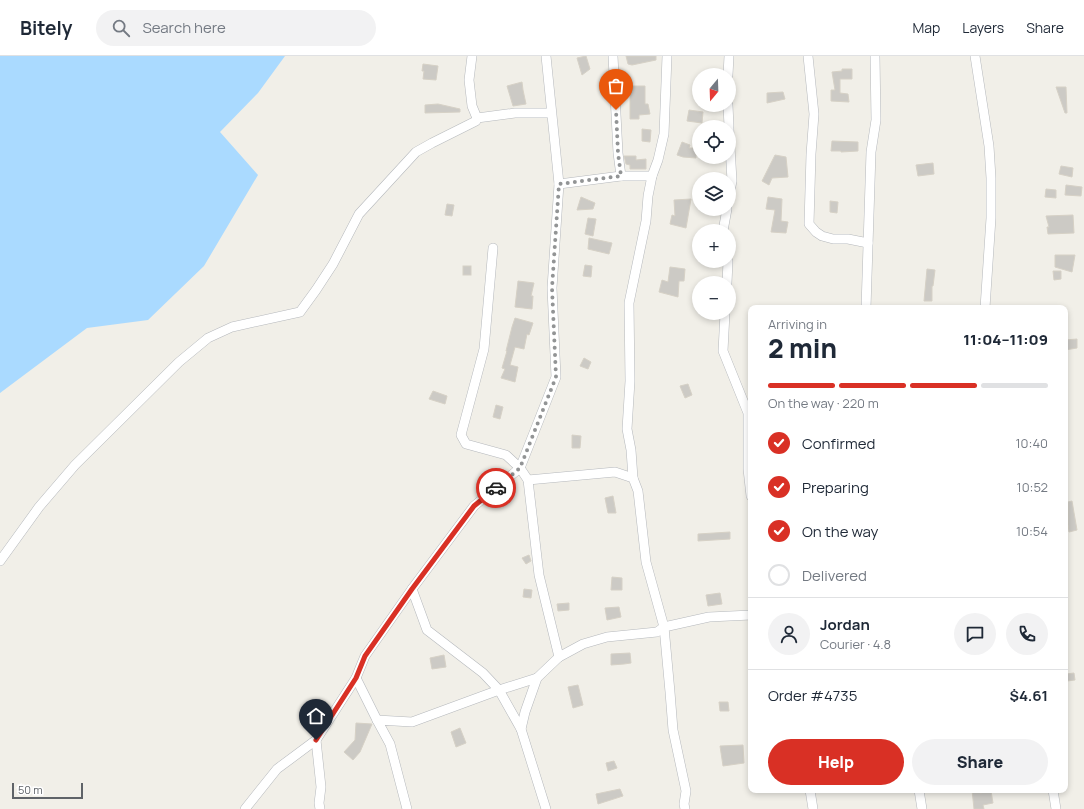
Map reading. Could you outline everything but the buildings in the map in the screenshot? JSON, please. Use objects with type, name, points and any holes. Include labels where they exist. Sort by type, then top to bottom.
[{"type":"street","points":[[472,56],[469,80],[472,106],[477,118]]},
{"type":"street","points":[[245,809],[277,769],[316,740],[356,678],[365,656],[412,589],[474,506],[520,468],[556,377],[552,288],[559,184],[546,56]]},
{"type":"street","points":[[613,56],[618,153],[621,176]]},
{"type":"street","points":[[667,56],[664,134],[658,160],[652,176],[648,196],[646,221],[629,303],[630,380],[627,429],[631,450],[633,478],[638,491],[646,562],[664,627],[673,730],[686,791],[684,804],[685,809]]},
{"type":"street","points":[[728,68],[729,56]]},
{"type":"street","points":[[808,56],[814,114],[811,149],[809,224],[822,236],[833,239],[848,239],[868,243]]},
{"type":"street","points":[[866,305],[870,152],[876,120],[875,56]]},
{"type":"street","points":[[975,56],[989,146],[991,178],[991,218],[984,305]]},
{"type":"street","points":[[0,561],[39,507],[75,465],[179,362],[208,338],[232,327],[300,312],[334,264],[358,214],[416,152],[476,121],[477,118],[515,112],[551,113]]},
{"type":"street","points":[[559,184],[621,176],[652,176]]},
{"type":"street","points":[[493,248],[484,349],[461,435],[466,444],[506,455],[520,468],[528,480],[539,575],[559,657]]},
{"type":"street","points":[[725,320],[723,350],[748,413],[748,469]]},
{"type":"street","points":[[528,480],[615,472],[633,478]]},
{"type":"street","points":[[412,589],[426,630],[483,673],[499,690],[521,729],[546,809]]},
{"type":"street","points":[[521,729],[525,712],[538,678],[559,657],[583,644],[607,637],[657,632],[664,627],[709,617],[748,615]]},
{"type":"street","points":[[356,678],[390,744],[407,809]]},
{"type":"street","points":[[377,720],[412,722],[499,690],[510,688],[538,678]]},
{"type":"street","points":[[316,740],[321,787],[319,803],[320,809]]},
{"type":"street","points":[[810,793],[813,809]]},
{"type":"street","points":[[919,793],[922,809]]},
{"type":"street","points":[[1053,793],[1056,809]]},
{"type":"water","points":[[0,56],[285,56],[258,93],[220,132],[258,175],[204,266],[148,320],[87,328],[0,393]]},
{"type":"way so far","points":[[496,488],[520,468],[556,377],[552,288],[559,184],[621,176],[618,153],[616,110]]},
{"type":"route","points":[[316,740],[356,678],[365,656],[412,589],[474,506],[496,488]]}]
